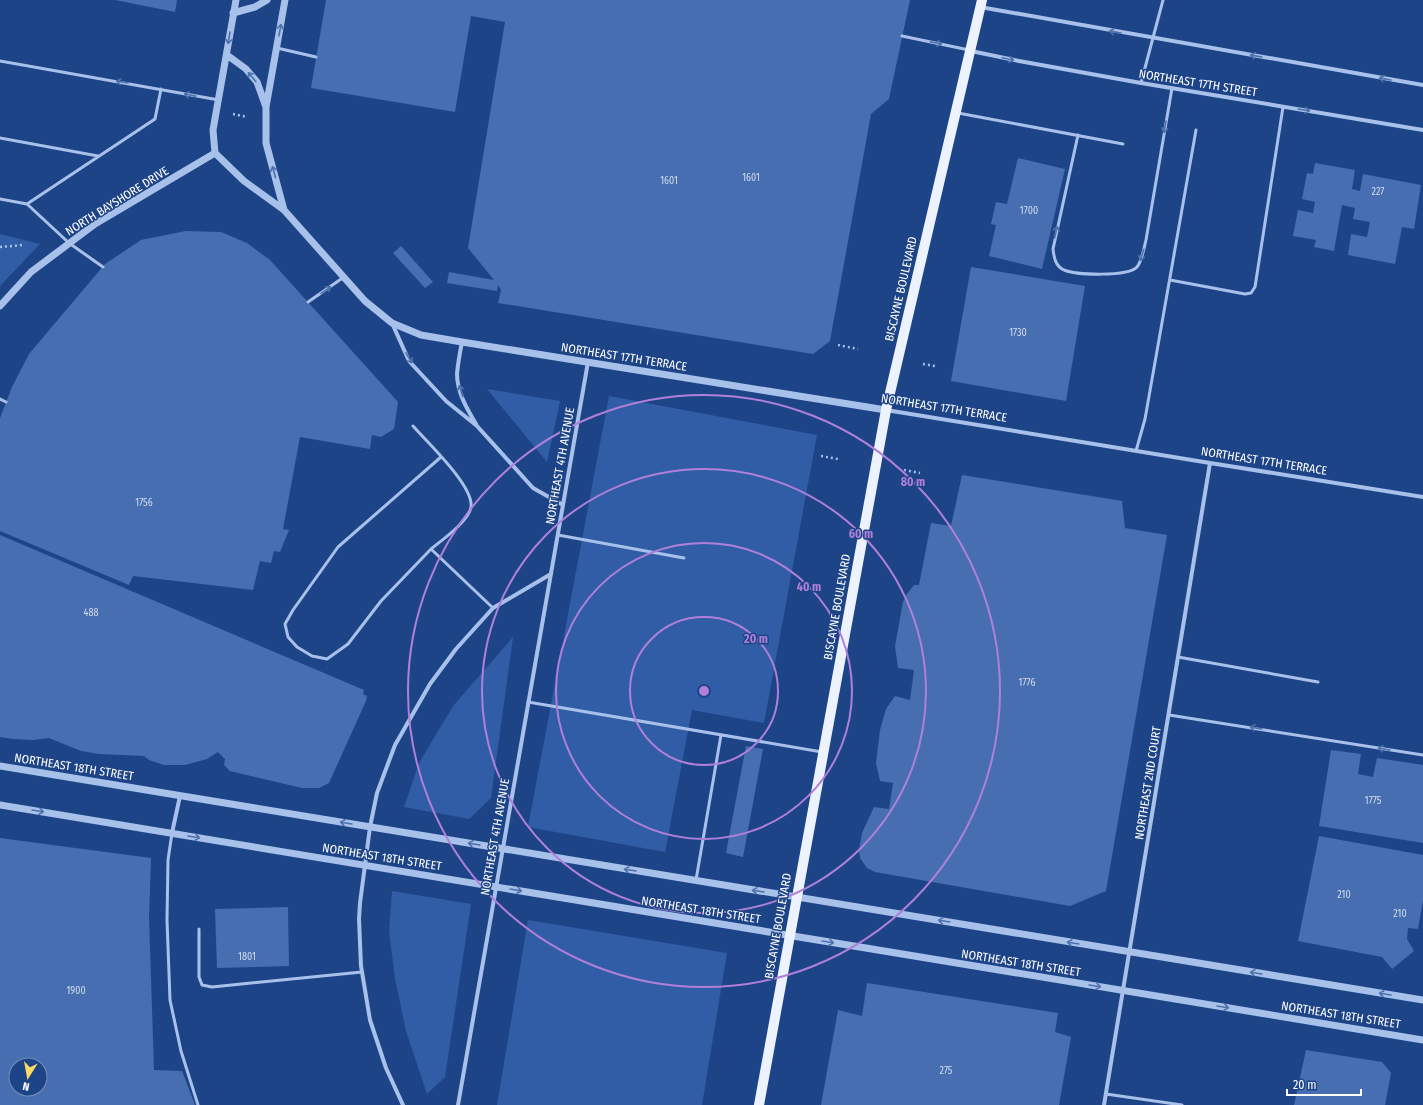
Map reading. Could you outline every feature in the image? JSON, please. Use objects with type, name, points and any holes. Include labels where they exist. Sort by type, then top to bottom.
[{"type":"main road","name":"BISCAYNE BOULEVARD","points":[[759,1105],[886,410],[981,4]]},
{"type":"street","points":[[236,0],[213,130],[215,153],[244,181],[284,210]]},
{"type":"street","points":[[234,13],[255,7],[267,0]]},
{"type":"street","points":[[284,210],[266,143],[266,107],[285,0]]},
{"type":"street","points":[[981,4],[1154,39],[1423,85]]},
{"type":"street","name":"NORTHEAST 17TH STREET","points":[[970,51],[1141,83],[1423,130]]},
{"type":"street","points":[[226,55],[246,69],[257,82],[266,107]]},
{"type":"street","name":"NORTH BAYSHORE DRIVE","points":[[0,306],[31,272],[95,224],[215,153]]},
{"type":"street","name":"NORTHEAST 17TH TERRACE","points":[[284,210],[365,301],[392,323],[422,335],[1423,497]]},
{"type":"street","name":"NORTHEAST 17TH TERRACE","points":[[392,323],[409,361],[446,401],[477,426],[533,488],[563,505]]},
{"type":"street","name":"NORTHEAST 17TH TERRACE","points":[[462,342],[457,374],[459,387],[466,406],[477,426]]},
{"type":"street","name":"NORTHEAST 4TH AVENUE","points":[[458,1105],[588,362]]},
{"type":"street","name":"NORTHEAST 2ND COURT","points":[[1104,1105],[1210,463]]},
{"type":"street","points":[[403,1105],[386,1068],[370,1020],[362,972],[359,919],[364,865],[376,793],[395,745],[430,684],[456,649],[493,608],[551,574]]},
{"type":"street","name":"NORTHEAST 18TH STREET","points":[[0,766],[1423,1000]]},
{"type":"street","points":[[172,833],[180,796]]},
{"type":"street","name":"NORTHEAST 18TH STREET","points":[[0,805],[1423,1040]]},
{"type":"lane","points":[[1141,83],[1154,39],[1163,0]]},
{"type":"lane","points":[[902,36],[970,51]]},
{"type":"lane","points":[[276,48],[316,57]]},
{"type":"lane","points":[[0,61],[219,100]]},
{"type":"lane","points":[[1078,135],[1052,249],[1054,258],[1063,270],[1082,274],[1111,274],[1131,270],[1137,267],[1146,240],[1172,88]]},
{"type":"lane","points":[[27,204],[155,119],[161,89]]},
{"type":"lane","points":[[1170,280],[1245,294],[1251,293],[1255,288],[1284,107]]},
{"type":"lane","points":[[956,112],[1123,144]]},
{"type":"lane","points":[[1136,451],[1145,419],[1196,130]]},
{"type":"lane","points":[[0,138],[98,156]]},
{"type":"lane","points":[[0,199],[27,204],[69,243],[103,267]]},
{"type":"lane","points":[[308,302],[344,277]]},
{"type":"lane","points":[[0,399],[6,402]]},
{"type":"lane","points":[[413,426],[441,457],[457,475],[468,492],[471,507],[465,519],[431,549],[382,601],[348,644],[327,658],[312,656],[297,647],[288,637],[286,624],[293,610],[338,547],[441,457]]},
{"type":"lane","points":[[558,535],[684,558]]},
{"type":"lane","points":[[431,549],[493,608]]},
{"type":"lane","points":[[1178,657],[1318,682]]},
{"type":"lane","points":[[528,702],[824,752]]},
{"type":"lane","points":[[1169,714],[1423,755]]},
{"type":"lane","points":[[696,880],[721,735]]},
{"type":"lane","points":[[172,833],[168,860],[167,920],[170,1000],[181,1050],[198,1105]]},
{"type":"lane","points":[[199,929],[199,977],[202,985],[212,987],[362,972]]},
{"type":"lane","points":[[1106,1094],[1182,1105]]},
{"type":"path","points":[[234,114],[247,118]]},
{"type":"path","points":[[0,247],[23,246]]},
{"type":"path","points":[[838,345],[858,349]]},
{"type":"path","points":[[923,364],[935,366]]},
{"type":"path","points":[[821,456],[838,459]]},
{"type":"path","points":[[904,470],[920,473]]},
{"type":"shaded area","points":[[0,234],[40,244],[0,286]]},
{"type":"shaded area","points":[[487,389],[560,401],[547,462]]},
{"type":"shaded area","points":[[609,396],[817,435],[764,723],[692,710],[665,852],[528,827]]},
{"type":"shaded area","points":[[513,637],[491,798],[469,819],[404,807],[419,763],[453,706]]},
{"type":"shaded area","points":[[392,891],[471,904],[445,1077],[427,1094],[406,1031],[395,979],[389,931]]},
{"type":"shaded area","points":[[528,920],[727,953],[702,1105],[497,1105]]},
{"type":"building","points":[[115,0],[177,0],[175,12]]},
{"type":"building","points":[[326,0],[910,0],[889,99],[871,114],[830,341],[813,354],[498,303],[501,290],[498,285],[497,291],[447,283],[449,272],[494,280],[468,248],[505,22],[471,16],[455,112],[311,88]]},
{"type":"building","points":[[1018,158],[1065,169],[1042,269],[989,256],[996,225],[991,224],[996,202],[1007,204]]},
{"type":"building","points":[[1315,163],[1355,170],[1352,189],[1360,191],[1363,174],[1421,185],[1414,229],[1402,227],[1395,264],[1348,255],[1351,234],[1367,237],[1370,222],[1353,219],[1355,208],[1342,205],[1334,251],[1314,247],[1316,240],[1293,236],[1298,210],[1313,213],[1315,202],[1302,199],[1307,173],[1313,174]]},
{"type":"building","points":[[186,231],[221,232],[247,243],[270,260],[398,402],[394,429],[381,437],[372,435],[370,449],[300,437],[283,529],[289,530],[280,552],[274,551],[271,563],[260,561],[253,590],[133,576],[129,585],[0,531],[0,418],[12,387],[29,354],[105,264],[141,240]]},
{"type":"building","points":[[401,246],[433,282],[425,288],[393,253]]},
{"type":"building","points":[[971,267],[1085,286],[1066,401],[951,381]]},
{"type":"building","points":[[962,475],[1122,501],[1125,528],[1167,535],[1106,891],[1070,906],[875,872],[867,868],[860,858],[859,850],[862,833],[874,807],[889,809],[893,783],[880,781],[876,763],[880,730],[886,709],[895,696],[910,700],[914,670],[898,668],[895,646],[903,602],[914,585],[919,585],[931,523],[951,526]]},
{"type":"building","points":[[0,535],[364,690],[363,694],[367,696],[366,701],[329,783],[319,788],[302,788],[230,771],[224,765],[225,759],[218,752],[207,759],[185,765],[164,765],[149,760],[144,756],[99,754],[81,751],[49,738],[33,740],[0,737]]},
{"type":"building","points":[[746,746],[763,749],[743,857],[726,853]]},
{"type":"building","points":[[1331,750],[1361,754],[1358,774],[1373,777],[1377,758],[1423,765],[1423,843],[1319,826]]},
{"type":"building","points":[[1319,836],[1423,855],[1423,900],[1418,929],[1408,928],[1407,939],[1414,951],[1392,969],[1382,957],[1298,941]]},
{"type":"building","points":[[0,838],[151,858],[149,917],[154,1070],[182,1071],[195,1105],[0,1105]]},
{"type":"building","points":[[288,907],[289,966],[217,968],[215,909]]},
{"type":"building","points":[[867,983],[1058,1013],[1055,1032],[1071,1037],[1059,1105],[821,1105],[838,1010],[862,1016]]},
{"type":"building","points":[[1306,1050],[1382,1062],[1391,1073],[1385,1105],[1294,1105]]}]
